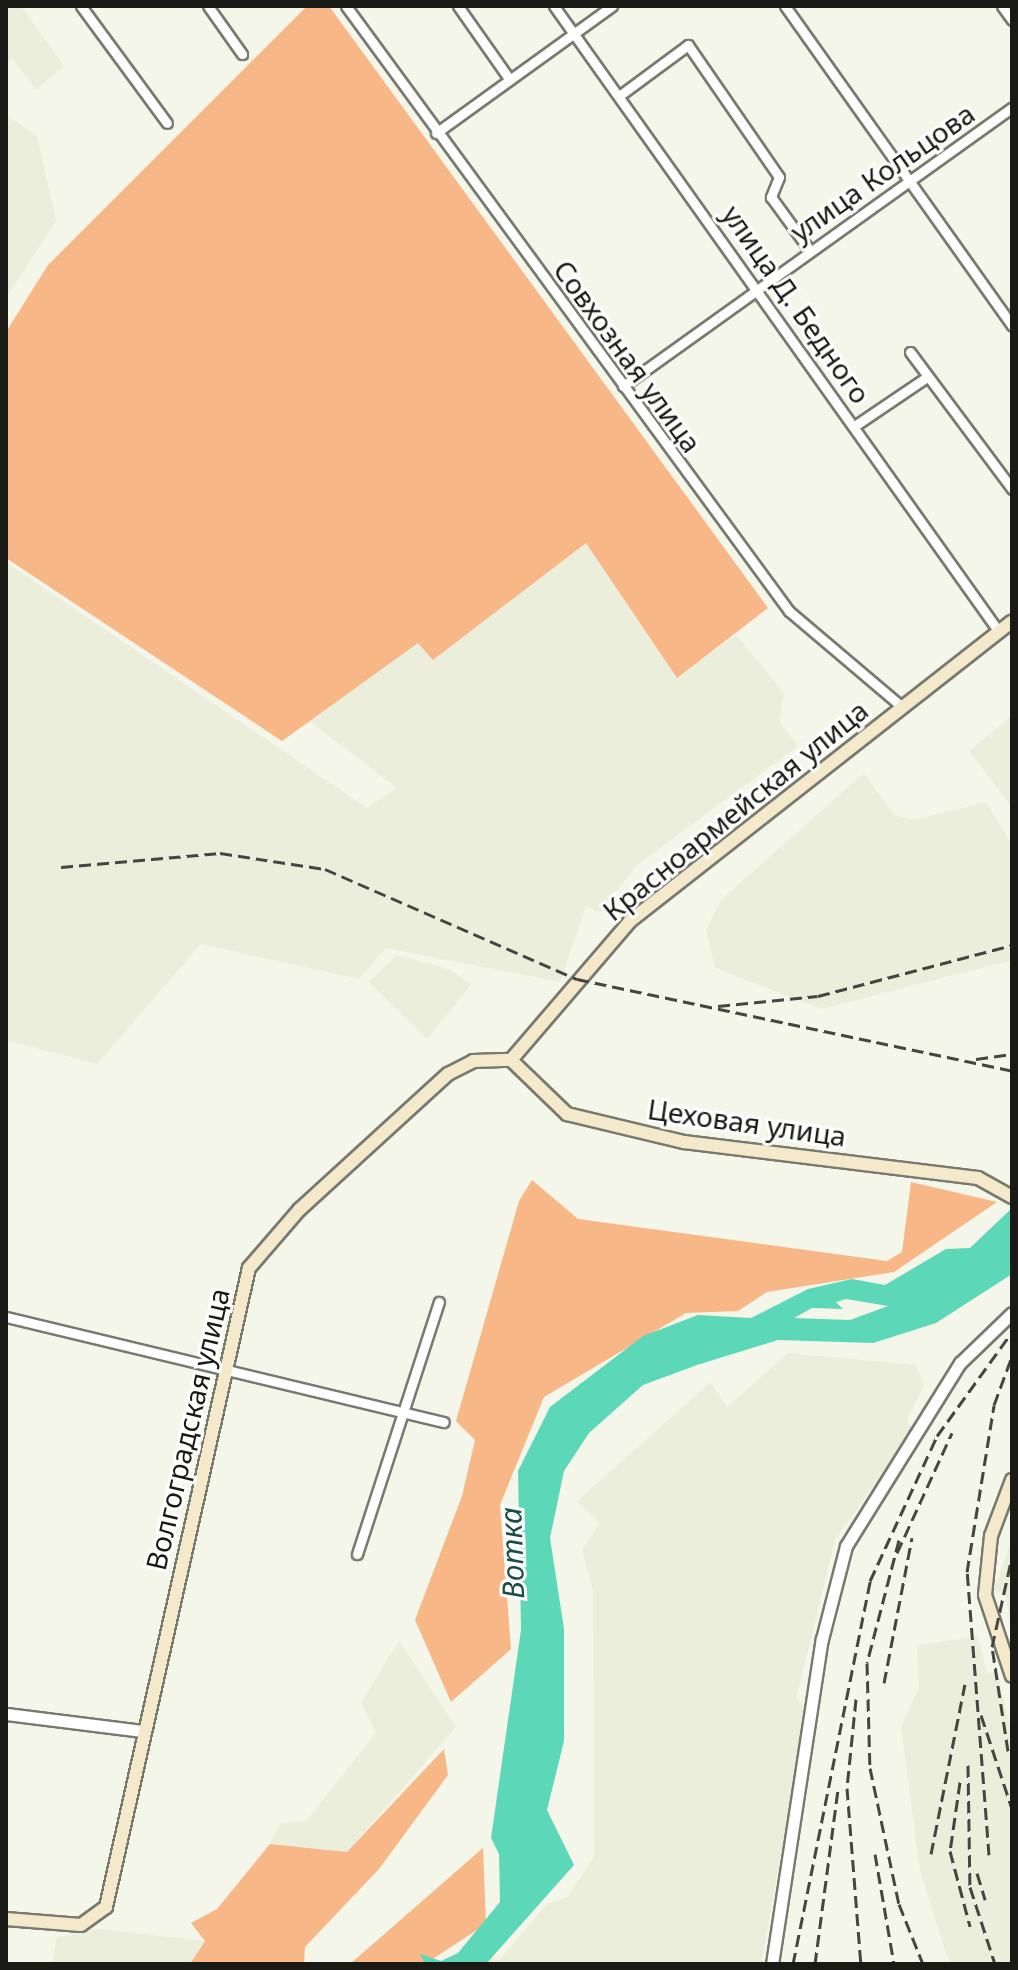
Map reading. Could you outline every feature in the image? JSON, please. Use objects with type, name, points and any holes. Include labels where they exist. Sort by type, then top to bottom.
[{"type":"main road","name":"Красноармейская улица","points":[[511,1060],[630,921],[1012,622]]},
{"type":"main road","name":"Цеховая улица","points":[[511,1060],[567,1114],[684,1142],[978,1178],[1012,1197]]},
{"type":"main road","name":"Волгоградская улица","points":[[6,1919],[81,1925],[106,1907],[249,1268],[299,1210],[448,1074],[473,1061],[511,1060]]},
{"type":"main road","points":[[1012,1480],[991,1536],[985,1595],[1012,1676]]},
{"type":"street","points":[[81,6],[167,123]]},
{"type":"street","points":[[208,6],[242,54]]},
{"type":"street","name":"Совхозная улица","points":[[346,6],[436,133],[789,611],[902,707]]},
{"type":"street","points":[[458,6],[510,80]]},
{"type":"street","name":"улица Д. Бедного","points":[[554,6],[759,285],[999,632]]},
{"type":"street","points":[[436,133],[612,6]]},
{"type":"street","points":[[785,6],[1012,325]]},
{"type":"street","points":[[1002,6],[1012,20]]},
{"type":"street","points":[[619,96],[688,45],[779,177],[771,197],[808,248]]},
{"type":"street","name":"улица Кольцова","points":[[623,386],[808,248],[1012,108]]},
{"type":"street","points":[[910,352],[1012,489]]},
{"type":"street","points":[[856,425],[927,377]]},
{"type":"street","points":[[357,1554],[439,1302]]},
{"type":"street","points":[[772,1964],[822,1639],[846,1546],[960,1363],[1012,1313]]},
{"type":"street","points":[[6,1317],[227,1365],[444,1422]]},
{"type":"street","points":[[6,1714],[143,1731]]},
{"type":"shaded area","points":[[6,6],[21,6],[64,66],[36,90],[12,58],[6,65]]},
{"type":"shaded area","points":[[307,6],[329,6],[768,608],[677,678],[586,543],[433,660],[418,643],[282,741],[6,558],[6,332],[48,265]]},
{"type":"shaded area","points":[[6,115],[37,136],[56,221],[6,298]]},
{"type":"shaded area","points":[[586,543],[677,677],[736,635],[784,693],[779,722],[798,746],[637,865],[600,913],[586,906],[560,982],[386,948],[359,979],[201,944],[97,1064],[6,1040],[6,562],[367,808],[397,788],[309,721],[418,642],[434,659]]},
{"type":"shaded area","points":[[1012,716],[1012,807],[969,751]]},
{"type":"shaded area","points":[[864,773],[894,815],[915,820],[986,802],[1012,845],[1012,960],[822,1009],[715,968],[706,929],[721,900]]},
{"type":"shaded area","points":[[397,955],[451,970],[471,985],[427,1039],[369,982]]},
{"type":"shaded area","points":[[532,1180],[578,1219],[887,1261],[902,1252],[911,1182],[997,1202],[894,1272],[767,1292],[738,1311],[686,1313],[544,1397],[500,1505],[511,1649],[451,1702],[415,1620],[462,1496],[475,1440],[456,1421],[519,1201]]},
{"type":"shaded area","points":[[1012,1208],[1012,1274],[936,1323],[873,1343],[778,1340],[697,1365],[643,1385],[589,1433],[564,1471],[550,1538],[564,1629],[564,1741],[547,1810],[574,1865],[486,1964],[425,1964],[420,1954],[441,1961],[458,1953],[500,1902],[499,1854],[491,1838],[521,1630],[518,1471],[550,1407],[643,1336],[698,1315],[751,1318],[808,1289],[852,1279],[885,1285],[946,1249],[970,1248]],"holes":[[[846,1299],[888,1306],[850,1320],[794,1318],[812,1308],[843,1309],[836,1302]]]},
{"type":"shaded area","points":[[788,1353],[916,1365],[924,1386],[906,1421],[914,1428],[835,1540],[796,1699],[804,1706],[794,1783],[761,1964],[486,1964],[491,1956],[499,1960],[547,1904],[567,1897],[594,1857],[593,1590],[582,1550],[600,1523],[577,1501],[711,1382],[727,1407]]},
{"type":"shaded area","points":[[1012,1539],[1012,1633],[1006,1596],[994,1590]]},
{"type":"shaded area","points":[[978,1636],[987,1673],[997,1671],[1012,1733],[1012,1964],[952,1964],[947,1956],[920,1870],[901,1727],[919,1687],[917,1646]]},
{"type":"shaded area","points":[[399,1641],[456,1727],[347,1852],[270,1844],[281,1823],[306,1821],[376,1733],[361,1703]]},
{"type":"shaded area","points":[[444,1749],[448,1775],[379,1869],[305,1947],[304,1964],[190,1964],[205,1941],[191,1923],[217,1909],[270,1844],[347,1852]]},
{"type":"shaded area","points":[[483,1848],[486,1924],[425,1964],[350,1964]]},
{"type":"shaded area","points":[[98,1929],[205,1941],[190,1964],[52,1964],[57,1937]]},
{"type":"railway","points":[[61,867],[220,853],[325,869],[577,979],[1012,1071]]},
{"type":"railway","points":[[718,1006],[818,996],[1012,945]]},
{"type":"railway","points":[[976,1059],[1012,1054]]},
{"type":"railway","points":[[793,1964],[870,1581],[937,1436],[1012,1332]]},
{"type":"railway","points":[[989,1855],[967,1572],[994,1405],[1012,1356]]},
{"type":"railway","points":[[897,1553],[952,1433]]},
{"type":"railway","points":[[884,1683],[912,1538]]},
{"type":"railway","points":[[899,1540],[867,1663],[870,1768],[899,1904],[923,1964]]},
{"type":"railway","points":[[1008,1751],[992,1647],[1012,1557]]},
{"type":"railway","points":[[931,1854],[965,1684]]},
{"type":"railway","points":[[856,1699],[847,1788],[861,1964]]},
{"type":"railway","points":[[981,1715],[1012,1809]]},
{"type":"railway","points":[[968,1765],[970,1887],[995,1964]]},
{"type":"railway","points":[[960,1782],[950,1851],[970,1926]]},
{"type":"railway","points":[[815,1964],[838,1790]]},
{"type":"railway","points":[[875,1854],[894,1964]]},
{"type":"railway","points":[[977,1873],[985,1900]]},
{"type":"water label","name":"Вотка","points":[[512,1553]]}]
